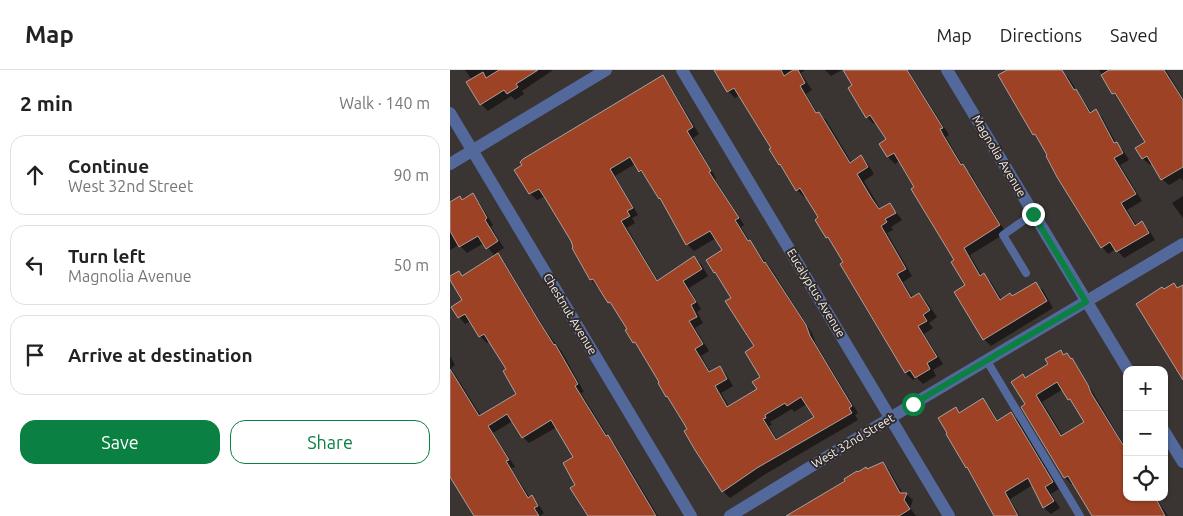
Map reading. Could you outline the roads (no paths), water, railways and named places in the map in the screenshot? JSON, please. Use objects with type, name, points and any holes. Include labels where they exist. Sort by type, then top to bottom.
[{"type":"street","points":[[450,164],[606,70]]},
{"type":"street","name":"Eucalyptus Avenue","points":[[682,70],[950,516]]},
{"type":"street","name":"Magnolia Avenue","points":[[947,70],[1126,366]]},
{"type":"street","name":"Chestnut Avenue","points":[[450,113],[691,516]]},
{"type":"street","name":"West 32nd Street","points":[[730,516],[986,361],[1182,247]]},
{"type":"street","points":[[1168,438],[1183,462]]},
{"type":"lane","points":[[1026,273],[1003,235],[1033,214]]},
{"type":"lane","points":[[986,361],[1080,516]]}]
